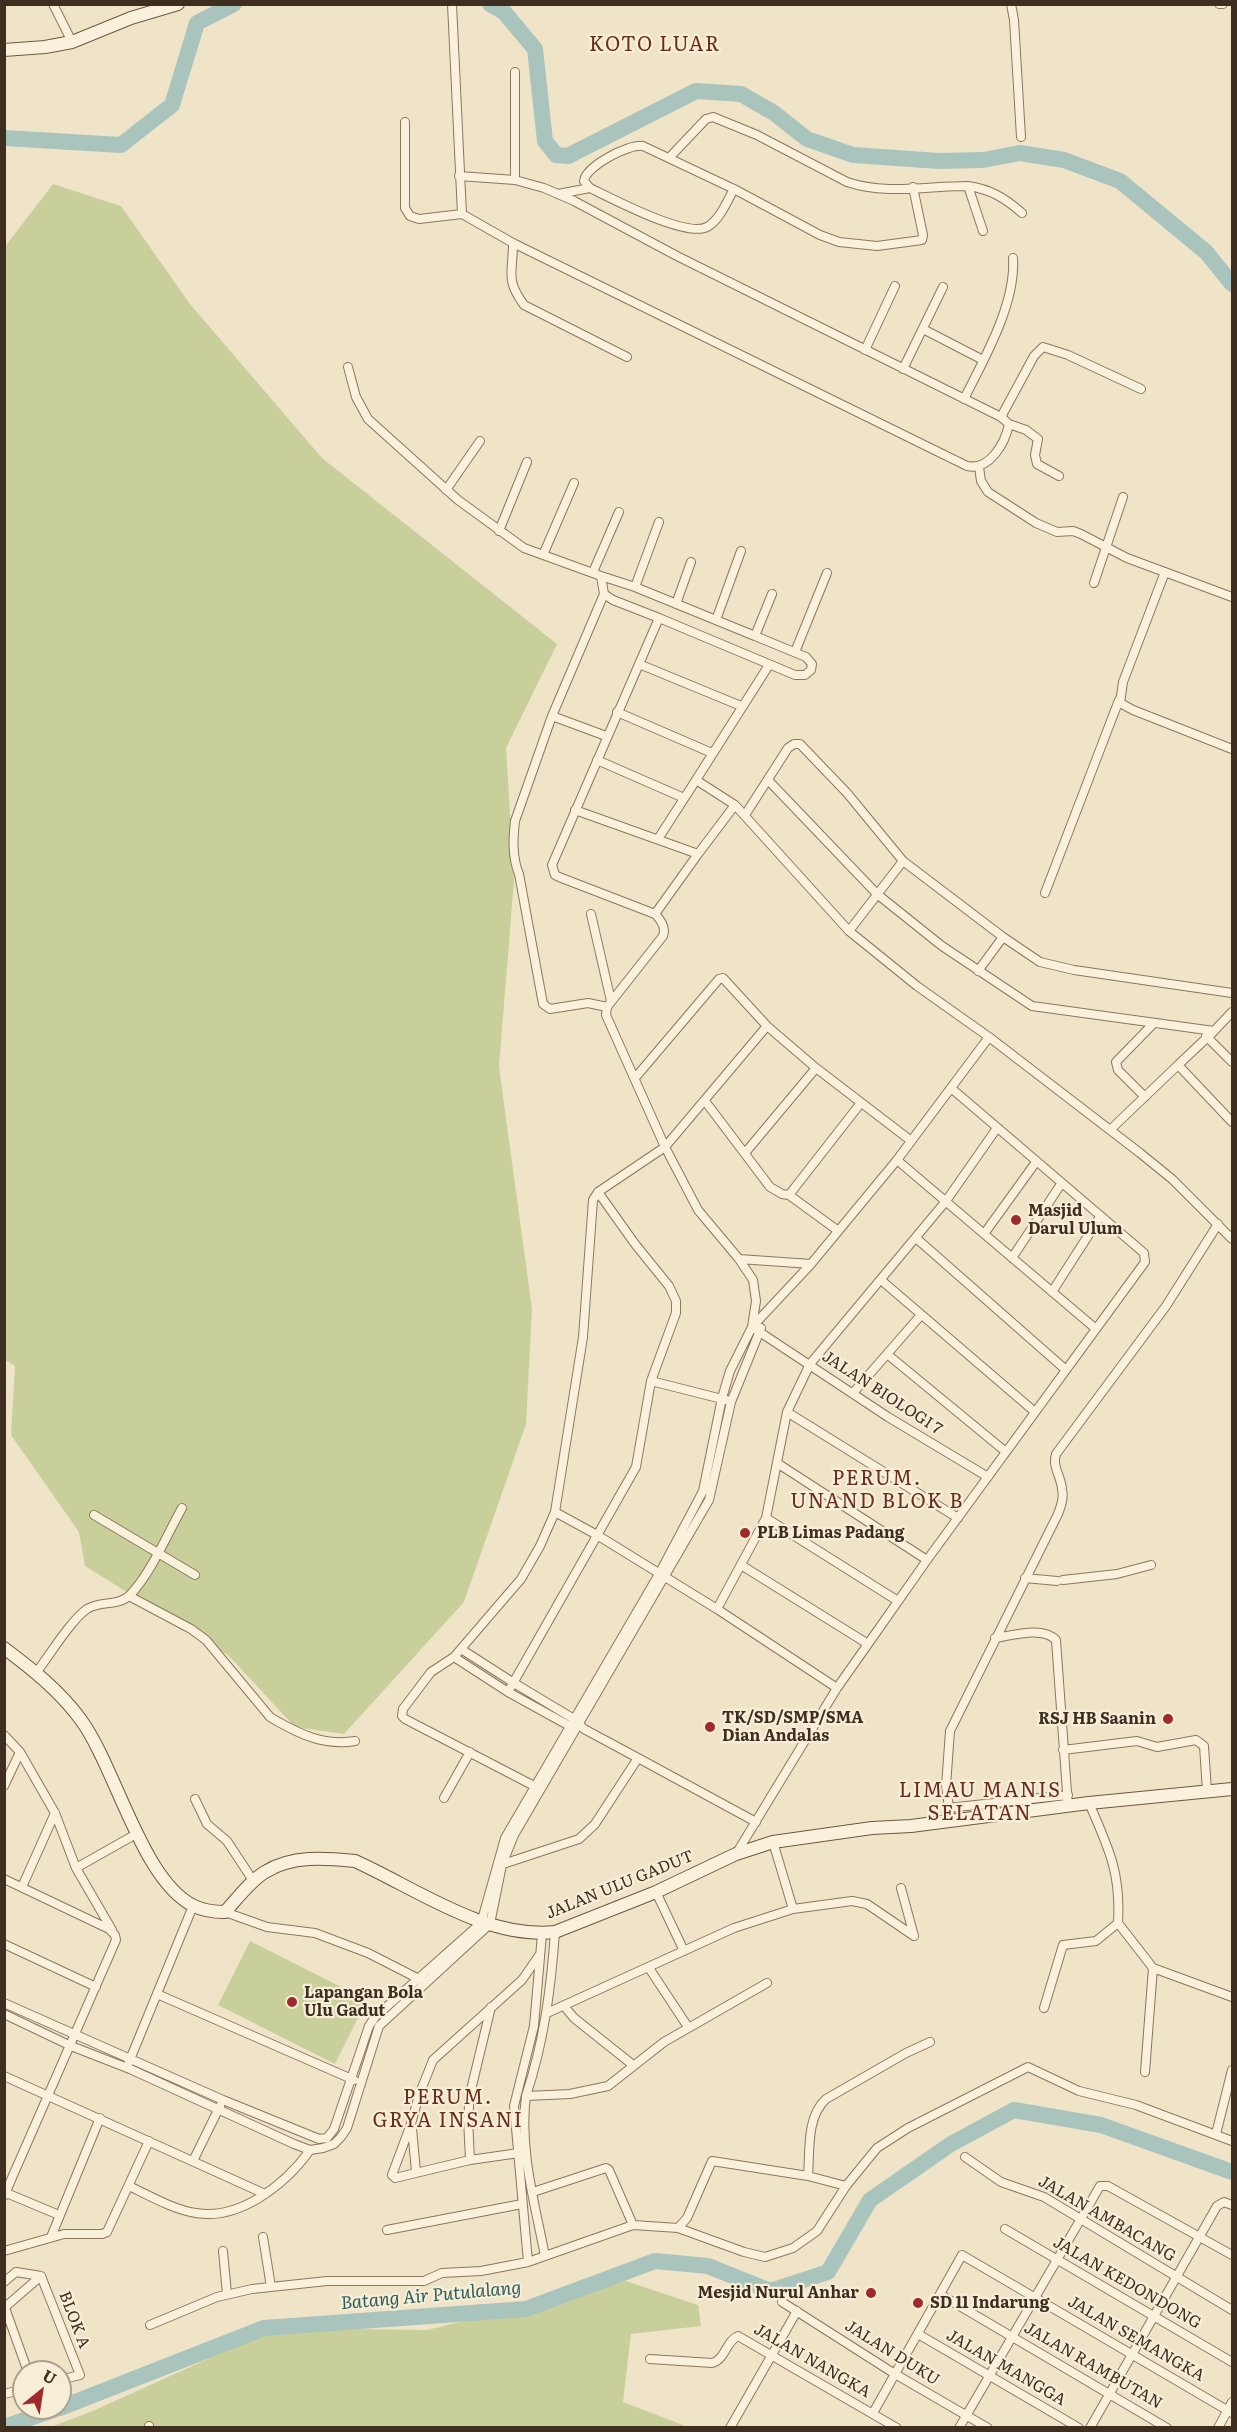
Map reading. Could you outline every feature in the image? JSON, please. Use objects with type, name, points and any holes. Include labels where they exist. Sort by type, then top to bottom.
[{"type":"street","points":[[53,4],[72,42]]},
{"type":"street","points":[[4,50],[45,47],[72,42],[131,18],[178,4]]},
{"type":"street","points":[[1011,4],[1021,137]]},
{"type":"street","points":[[452,5],[462,214]]},
{"type":"street","points":[[515,72],[515,180]]},
{"type":"street","points":[[669,158],[706,119],[713,117],[756,135],[861,187],[868,189],[968,186],[994,192],[1022,213]]},
{"type":"street","points":[[405,122],[405,208],[410,216],[419,219],[462,214],[513,243],[967,466],[979,467],[993,456],[1009,424]]},
{"type":"street","points":[[734,189],[717,219],[708,227],[688,230],[590,188],[584,181],[589,170],[629,147],[644,146],[734,189],[820,235],[855,246],[877,246],[922,240],[923,235],[913,187]]},
{"type":"street","points":[[459,176],[515,180],[556,194],[1001,417],[1009,424],[1035,435],[1038,442],[1035,455],[1037,464],[1059,476]]},
{"type":"street","points":[[968,186],[983,231]]},
{"type":"street","points":[[556,194],[590,188]]},
{"type":"street","points":[[513,243],[510,280],[513,290],[524,305],[627,357]]},
{"type":"street","points":[[964,399],[1005,307],[1011,284],[1013,258]]},
{"type":"street","points":[[865,350],[895,286]]},
{"type":"street","points":[[903,369],[943,287]]},
{"type":"street","points":[[923,329],[983,360]]},
{"type":"street","points":[[1001,417],[1034,356],[1043,346],[1068,354],[1142,389]]},
{"type":"street","points":[[348,367],[356,397],[368,419],[446,490],[524,548],[597,574],[635,587],[795,652],[806,657],[812,664],[811,670],[805,675],[795,675],[613,600],[604,594],[597,574],[619,512]]},
{"type":"street","points":[[446,490],[480,441]]},
{"type":"street","points":[[499,531],[527,462]]},
{"type":"street","points":[[979,467],[981,481],[988,492],[1036,523],[1057,532],[1073,531],[1081,534],[1127,558],[1233,597]]},
{"type":"street","points":[[543,555],[574,483]]},
{"type":"street","points":[[1094,583],[1123,496]]},
{"type":"street","points":[[635,587],[659,522]]},
{"type":"street","points":[[716,620],[741,551]]},
{"type":"street","points":[[676,604],[691,562]]},
{"type":"street","points":[[1045,893],[1165,572]]},
{"type":"street","points":[[795,652],[827,573]]},
{"type":"street","points":[[604,594],[552,716],[515,821],[514,862],[519,874],[543,1004],[550,1009],[588,1003],[609,1004]]},
{"type":"street","points":[[754,636],[772,594]]},
{"type":"street","points":[[4,2014],[71,2046],[127,2068],[309,2150],[334,2145],[347,2128],[379,2026],[422,1981],[485,1923],[505,1838],[577,1725],[661,1575],[703,1491],[722,1398],[730,1371],[752,1327],[756,1301],[753,1280],[739,1259],[698,1210],[665,1147],[606,1015],[609,1004],[663,936],[665,930],[656,914],[555,875],[552,865],[659,618]]},
{"type":"street","points":[[639,664],[741,706]]},
{"type":"street","points":[[658,839],[769,665]]},
{"type":"street","points":[[1119,700],[1124,706],[1133,710],[1233,749]]},
{"type":"street","points":[[617,712],[712,753]]},
{"type":"street","points":[[552,716],[606,736]]},
{"type":"street","points":[[745,815],[788,748],[794,744],[803,745],[903,861],[1003,937],[1040,962],[1074,970],[1233,993]]},
{"type":"street","points":[[597,760],[684,798]]},
{"type":"street","points":[[696,780],[735,805],[849,932],[1172,1179],[1233,1239]]},
{"type":"street","points":[[768,780],[877,894],[942,946],[1032,1006],[1210,1033],[1233,1062]]},
{"type":"street","points":[[656,914],[735,805]]},
{"type":"street","points":[[574,810],[698,854]]},
{"type":"street","points":[[849,932],[903,861]]},
{"type":"street","points":[[591,914],[609,1004]]},
{"type":"street","points":[[978,970],[1003,937]]},
{"type":"street","points":[[635,1078],[721,978],[726,980],[767,1026],[860,1104],[910,1140]]},
{"type":"street","points":[[1110,1130],[1233,1012]]},
{"type":"street","points":[[1144,1097],[1116,1067],[1116,1062],[1154,1023]]},
{"type":"street","points":[[538,1788],[402,1716],[403,1709],[431,1672],[454,1657],[521,1579],[540,1546],[555,1512],[583,1337],[592,1204],[598,1192],[665,1147],[767,1026]]},
{"type":"street","points":[[752,1327],[764,1317],[811,1264],[897,1160],[989,1037]]},
{"type":"street","points":[[1178,1065],[1233,1122]]},
{"type":"street","points":[[745,1153],[816,1068]]},
{"type":"street","points":[[735,1854],[837,1688],[927,1560],[1145,1262],[1144,1253],[951,1088]]},
{"type":"street","points":[[705,1101],[770,1187],[789,1195],[837,1230]]},
{"type":"street","points":[[789,1195],[860,1104]]},
{"type":"street","points":[[717,1609],[766,1518],[787,1412],[810,1364],[946,1201],[997,1128]]},
{"type":"street","points":[[897,1160],[1096,1329]]},
{"type":"street","points":[[984,1234],[1036,1162]]},
{"type":"street","points":[[1011,1258],[1061,1184]]},
{"type":"street","points":[[507,1692],[636,1467],[651,1381],[676,1313],[676,1301],[669,1286],[598,1192]]},
{"type":"street","points":[[1052,1292],[1100,1217]]},
{"type":"street","points":[[951,1821],[946,1776],[950,1731],[1058,1514],[1063,1498],[1055,1466],[1056,1454],[1166,1306],[1218,1224]]},
{"type":"street","points":[[916,1238],[1066,1370]]},
{"type":"street","points":[[739,1259],[811,1264]]},
{"type":"street","points":[[881,1280],[1035,1412]]},
{"type":"street","points":[[853,1393],[921,1315]]},
{"type":"street","points":[[661,1575],[709,1500],[731,1402],[764,1317]]},
{"type":"street","name":"JALAN BIOLOGI 7","points":[[752,1327],[988,1477]]},
{"type":"street","points":[[887,1354],[1006,1452]]},
{"type":"street","points":[[651,1381],[731,1402]]},
{"type":"street","points":[[787,1412],[958,1518]]},
{"type":"street","points":[[777,1462],[927,1560]]},
{"type":"street","points":[[36,1673],[85,1610],[99,1604],[120,1601],[129,1596],[182,1508]]},
{"type":"street","points":[[555,1512],[597,1534],[837,1688]]},
{"type":"street","points":[[94,1515],[156,1554],[195,1575]]},
{"type":"street","points":[[766,1518],[898,1601]]},
{"type":"street","points":[[741,1565],[868,1644]]},
{"type":"street","points":[[1025,1578],[1060,1581],[1117,1574],[1151,1565]]},
{"type":"street","points":[[129,1596],[191,1629],[206,1640],[270,1717],[315,1740],[355,1741]]},
{"type":"street","points":[[948,1808],[1068,1800],[1056,1640],[1051,1635],[1041,1632],[995,1638]]},
{"type":"street","points":[[4,1648],[60,1694],[81,1720],[98,1746],[152,1862],[173,1891],[193,1906],[208,1912],[225,1912],[267,1927],[315,1932],[368,1953],[422,1981]]},
{"type":"street","points":[[461,1649],[577,1725]]},
{"type":"street","points":[[454,1657],[507,1692],[577,1725],[756,1822]]},
{"type":"street","points":[[4,1735],[20,1752],[55,1813],[76,1868],[116,1940],[76,2036],[5,2193],[59,2215]]},
{"type":"street","points":[[1063,1750],[1137,1741],[1157,1747],[1196,1740],[1204,1746],[1207,1791]]},
{"type":"street","points":[[4,1786],[20,1752]]},
{"type":"street","points":[[444,1798],[470,1752]]},
{"type":"street","points":[[500,1865],[579,1839],[595,1824],[638,1758]]},
{"type":"street","name":"JALAN ULU GADUT","points":[[225,1912],[263,1873],[279,1865],[318,1858],[355,1861],[485,1923],[549,1933],[656,1892],[735,1854],[773,1842],[872,1828],[951,1821],[1068,1800],[1089,1803],[1233,1789]]},
{"type":"street","points":[[195,1798],[207,1824],[227,1840],[254,1882]]},
{"type":"street","points":[[1089,1803],[1116,1872],[1119,1886],[1119,1923],[1153,1968],[1233,1997]]},
{"type":"street","points":[[22,1887],[55,1813]]},
{"type":"street","points":[[76,1868],[138,1833]]},
{"type":"street","points":[[773,1842],[793,1909]]},
{"type":"street","points":[[4,1879],[113,1932]]},
{"type":"street","points":[[547,2013],[734,1928],[793,1909],[852,1900],[867,1904],[914,1936],[901,1888]]},
{"type":"street","points":[[656,1892],[684,1952]]},
{"type":"street","points":[[127,2068],[193,1906]]},
{"type":"street","points":[[1044,2008],[1063,1945],[1096,1941],[1119,1923]]},
{"type":"street","points":[[519,2153],[470,2160],[394,2179],[392,2175],[433,2061],[522,1980],[540,1954],[549,1933]]},
{"type":"street","points":[[545,2256],[524,2134],[526,2096],[537,2064],[547,2013],[549,1933]]},
{"type":"street","points":[[4,1944],[96,1987]]},
{"type":"street","points":[[528,2262],[514,2106],[534,2026],[540,1954]]},
{"type":"street","points":[[649,1968],[688,2027]]},
{"type":"street","points":[[1145,2072],[1153,1968]]},
{"type":"street","points":[[4,2003],[223,2100],[324,2139],[334,2129],[369,2026],[375,2018],[422,1981]]},
{"type":"street","points":[[526,2096],[551,2096],[598,2090],[618,2079],[649,2052],[688,2027],[767,1983]]},
{"type":"street","points":[[157,1994],[361,2082]]},
{"type":"street","points":[[564,2006],[574,2018],[633,2066]]},
{"type":"street","points":[[470,2160],[468,2119],[470,2094],[491,2007]]},
{"type":"street","points":[[808,2176],[812,2130],[820,2104],[906,2053],[930,2042]]},
{"type":"street","points":[[150,2325],[217,2296],[227,2294],[327,2281],[424,2281],[442,2273],[481,2271],[528,2262],[633,2225],[678,2228],[744,2252],[765,2257],[793,2248],[818,2231],[846,2186],[877,2148],[908,2128],[1028,2067],[1079,2091],[1118,2099],[1233,2141]]},
{"type":"street","points":[[1216,2134],[1233,2070]]},
{"type":"street","points":[[4,2076],[265,2194]]},
{"type":"street","points":[[193,2161],[223,2100]]},
{"type":"street","points":[[51,2237],[100,2118]]},
{"type":"street","points":[[411,2124],[416,2172]]},
{"type":"street","points":[[4,2251],[64,2234],[107,2232],[148,2141]]},
{"type":"street","points":[[129,2186],[179,2209],[205,2215],[232,2212],[265,2194],[291,2174],[309,2150]]},
{"type":"street","name":"JALAN AMBACANG","points":[[965,2157],[1001,2182],[1035,2193],[1233,2310]]},
{"type":"street","points":[[678,2228],[687,2218],[712,2161],[808,2176],[846,2186]]},
{"type":"street","points":[[533,2192],[606,2168],[609,2170],[633,2225]]},
{"type":"street","points":[[959,2427],[1100,2186],[1108,2186],[1233,2255]]},
{"type":"street","points":[[1089,2427],[1217,2206],[1222,2202],[1231,2204]]},
{"type":"street","points":[[387,2230],[522,2204]]},
{"type":"street","name":"JALAN KEDONDONG","points":[[1005,2229],[1233,2362]]},
{"type":"street","points":[[263,2237],[271,2287]]},
{"type":"street","points":[[223,2251],[227,2294]]},
{"type":"street","name":"JALAN SEMANGKA","points":[[942,2295],[962,2256],[1231,2408]]},
{"type":"street","points":[[4,2282],[16,2272],[41,2276]]},
{"type":"street","points":[[24,2360],[5,2308],[41,2276]]},
{"type":"street","name":"BLOK A","points":[[41,2276],[80,2375],[72,2377]]},
{"type":"street","points":[[873,2413],[942,2295]]},
{"type":"street","name":"JALAN RAMBUTAN","points":[[942,2295],[1167,2427]]},
{"type":"street","name":"JALAN DUKU","points":[[782,2302],[895,2374],[988,2427]]},
{"type":"street","points":[[730,2427],[797,2311]]},
{"type":"street","name":"JALAN MANGGA","points":[[918,2334],[1079,2427]]},
{"type":"street","name":"JALAN NANGKA","points":[[650,2359],[712,2363],[720,2359],[732,2339],[738,2336],[897,2427]]},
{"type":"street","points":[[1218,2427],[1231,2408]]},
{"type":"green space","points":[[53,184],[121,206],[190,304],[322,458],[557,644],[506,748],[514,880],[499,1067],[532,1309],[526,1424],[464,1602],[344,1734],[295,1727],[228,1655],[85,1566],[79,1532],[11,1435],[15,1366],[4,1359],[4,248]]},
{"type":"green space","name":"Lapangan Bola Ulu Gadut","points":[[250,1941],[367,2000],[335,2064],[218,2005]]},
{"type":"green space","points":[[626,2281],[698,2305],[701,2326],[631,2334],[623,2402],[688,2427],[48,2428],[95,2410],[276,2328],[427,2330]]},
{"type":"waterway","points":[[4,138],[121,145],[172,105],[197,23],[234,4]]},
{"type":"waterway","points":[[490,4],[504,12],[535,49],[545,141],[556,155],[568,156],[696,91],[741,94],[774,113],[807,139],[853,155],[939,161],[983,160],[1020,153],[1064,160],[1120,181],[1206,252],[1232,284]]},
{"type":"waterway","name":"Batang Air Putulalang","points":[[72,2403],[264,2328],[526,2309],[655,2261],[708,2266],[770,2291],[828,2272],[870,2200],[951,2144],[1014,2110],[1101,2125],[1232,2172]]},
{"type":"waterway","name":"Batang Air Putulalang","points":[[4,2427],[24,2420]]},
{"type":"place","name":"Masjid Darul Ulum","points":[[1016,1220]]},
{"type":"place","name":"PLB Limas Padang","points":[[745,1533]]},
{"type":"place","name":"RSJ HB Saanin","points":[[1168,1719]]},
{"type":"place","name":"TK/SD/SMP/SMA Dian Andalas","points":[[710,1727]]},
{"type":"place","name":"Lapangan Bola Ulu Gadut","points":[[292,2002]]},
{"type":"place","name":"Mesjid Nurul Anhar","points":[[871,2293]]},
{"type":"place","name":"SD 11 Indarung","points":[[918,2303]]},
{"type":"district","name":"KOTO LUAR","points":[[655,45]]},
{"type":"district","name":"PERUM. UNAND BLOK B","points":[[877,1490]]},
{"type":"district","name":"LIMAU MANIS SELATAN","points":[[980,1802]]},
{"type":"district","name":"PERUM. GRYA INSANI","points":[[448,2110]]}]
